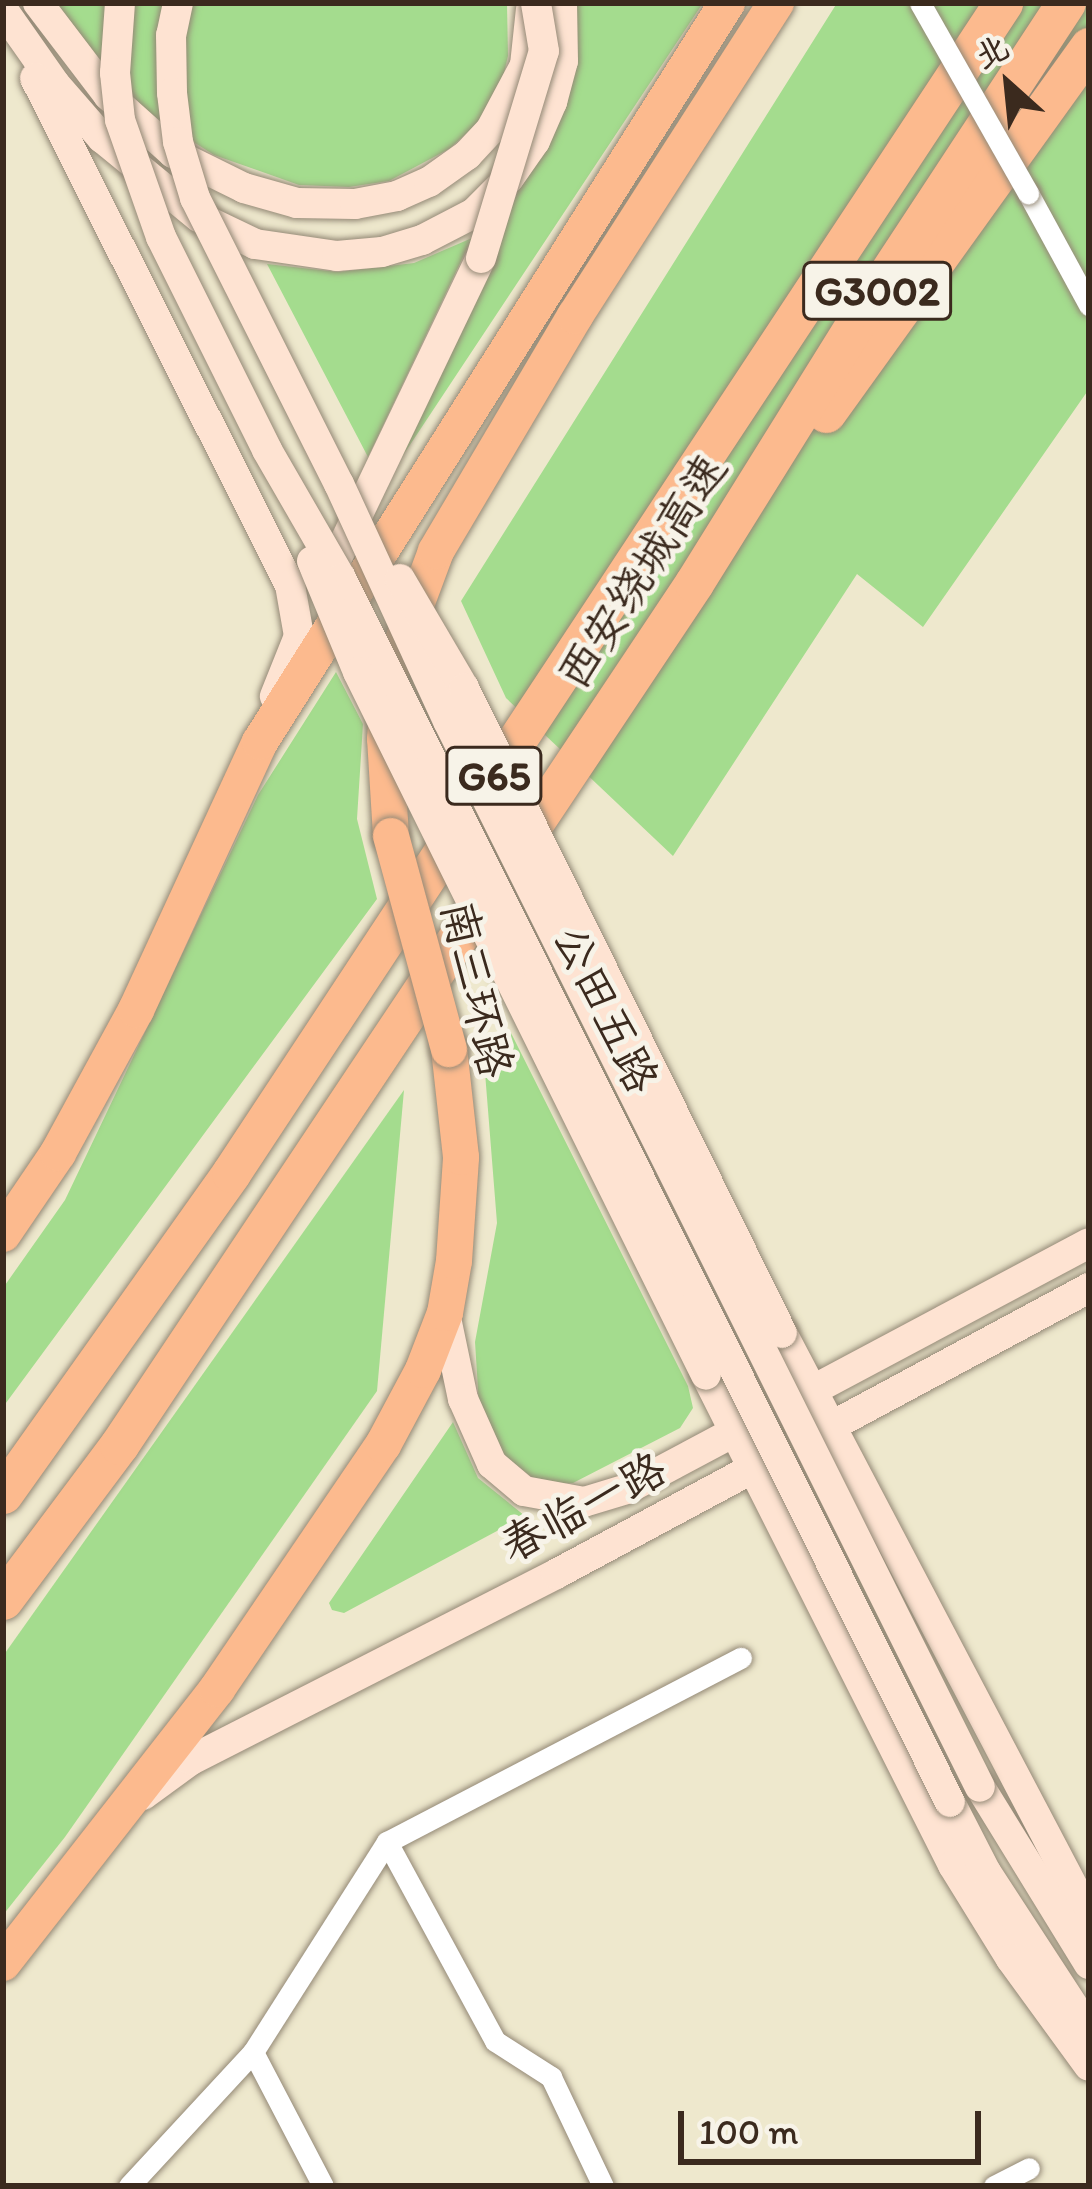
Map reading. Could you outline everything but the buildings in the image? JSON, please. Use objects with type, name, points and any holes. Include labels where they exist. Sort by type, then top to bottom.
[{"type":"highway","points":[[3,1234],[58,1153],[136,1010],[260,742],[727,3]]},
{"type":"highway","name":"南三环路","points":[[3,1963],[217,1689],[382,1445],[423,1370],[445,1313],[461,1156],[449,1049],[391,836],[385,739],[390,675],[436,551],[574,316],[776,3]]},
{"type":"highway","name":"西安绕城高速","points":[[3,1494],[231,1173],[1000,3]]},
{"type":"highway","name":"西安绕城高速","points":[[3,1600],[119,1445],[694,583],[866,307],[1066,3]]},
{"type":"highway","name":"G65","points":[[694,583],[891,328],[1089,47]]},
{"type":"main road","points":[[38,3],[108,95],[173,153],[244,188],[297,203],[355,204],[397,196],[467,155],[491,129],[525,65],[533,3]]},
{"type":"main road","name":"公田五路","points":[[120,3],[115,73],[120,120],[136,178],[267,450],[350,597],[950,1802],[996,1890],[1089,2030]]},
{"type":"main road","name":"公田五路","points":[[178,3],[171,35],[172,93],[178,142],[195,198],[339,484],[448,721],[980,1787],[1089,1964]]},
{"type":"main road","points":[[260,742],[299,635],[481,258],[544,51],[533,3]]},
{"type":"main road","points":[[3,12],[102,138],[199,217],[255,244],[337,256],[382,252],[422,240],[473,213],[509,178],[535,141],[552,102],[563,62],[562,3]]},
{"type":"main road","points":[[3,12],[290,585],[299,635]]},
{"type":"main road","points":[[267,450],[358,672],[953,1865],[1033,1992],[1089,2066]]},
{"type":"main road","points":[[339,484],[464,688],[811,1391],[1089,1917]]},
{"type":"main road","name":"春临一路","points":[[445,1313],[463,1399],[482,1448],[506,1480],[524,1491],[563,1502],[605,1498],[1089,1243]]},
{"type":"main road","name":"春临一路","points":[[123,1810],[191,1760],[1089,1288]]},
{"type":"street","points":[[920,3],[1089,305]]},
{"type":"street","points":[[128,2186],[253,2052],[387,1842],[741,1658]]},
{"type":"street","points":[[387,1842],[495,2041],[551,2078],[603,2186]]},
{"type":"street","points":[[253,2052],[323,2186]]},
{"type":"street","points":[[994,2186],[1029,2168]]},
{"type":"green space","points":[[56,3],[507,3],[508,56],[500,90],[478,123],[449,149],[389,181],[349,187],[299,185],[214,155],[148,113],[93,54]]},
{"type":"green space","points":[[577,3],[703,3],[390,475],[577,61]]},
{"type":"green space","points":[[837,3],[1089,3],[1089,389],[923,627],[857,574],[673,856],[506,698],[461,601]]},
{"type":"green space","points":[[472,238],[368,457],[267,264],[338,272],[414,263]]},
{"type":"green space","points":[[336,672],[363,724],[357,819],[377,899],[3,1407],[3,1288],[65,1200],[258,795]]},
{"type":"green space","points":[[510,1031],[688,1386],[693,1408],[680,1428],[573,1483],[541,1484],[501,1454],[479,1405],[475,1342],[497,1223],[484,1060]]},
{"type":"green space","points":[[404,1090],[377,1391],[65,1837],[3,1915],[3,1656]]},
{"type":"green space","points":[[453,1422],[478,1478],[525,1516],[344,1613],[332,1610],[329,1603]]}]
